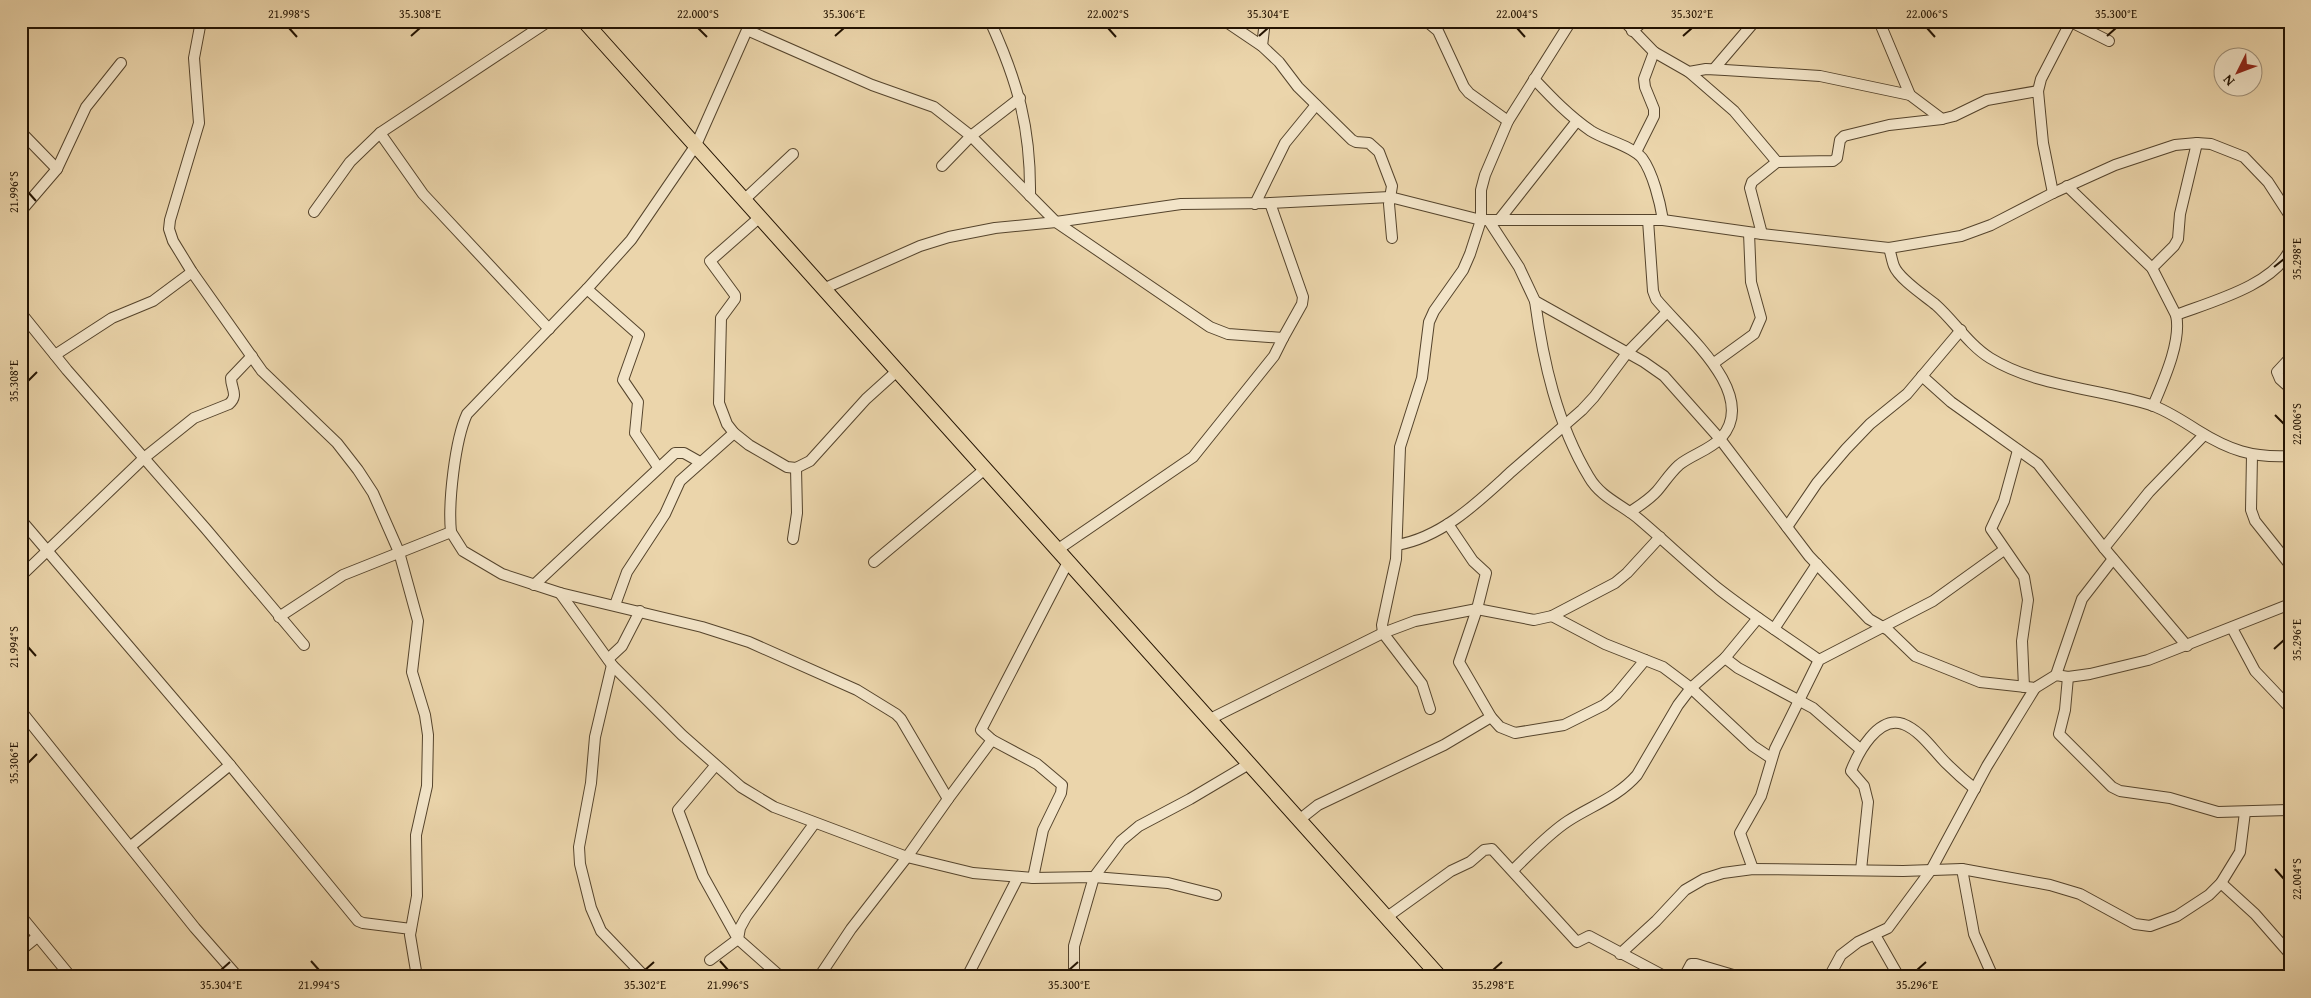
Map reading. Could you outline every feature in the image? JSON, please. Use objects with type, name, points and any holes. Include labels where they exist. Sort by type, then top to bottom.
[{"type":"main road","points":[[584,21],[1440,977]]},
{"type":"street","points":[[201,21],[195,41],[194,58],[199,123],[170,220],[169,229],[173,241],[192,272],[275,386],[337,443],[373,493],[399,552],[418,620],[412,672],[425,715],[428,734],[427,786],[416,835],[417,896],[410,943],[417,977]]},
{"type":"street","points":[[314,212],[350,162],[380,132],[549,21]]},
{"type":"street","points":[[990,21],[1020,98],[1030,159],[1030,196]]},
{"type":"street","points":[[1225,21],[1262,46],[1279,62],[1298,87],[1332,118],[1352,140],[1369,143],[1379,152],[1392,186],[1390,197],[1392,238]]},
{"type":"street","points":[[1262,46],[1265,21]]},
{"type":"street","points":[[1426,21],[1438,31],[1469,93],[1508,121]]},
{"type":"street","points":[[1571,21],[1508,121],[1485,175],[1481,190],[1489,221],[1519,267],[1535,301],[1541,349],[1564,426],[1589,477],[1608,498],[1630,512],[1720,590],[1819,660]]},
{"type":"street","points":[[1624,21],[1654,52],[1689,72],[1734,111],[1777,162]]},
{"type":"street","points":[[1632,30],[1644,21]]},
{"type":"street","points":[[1714,69],[1755,21]]},
{"type":"street","points":[[1879,21],[1910,95]]},
{"type":"street","points":[[2053,192],[2043,143],[2038,91],[2041,79],[2070,22],[2109,41]]},
{"type":"street","points":[[948,799],[901,719],[888,709],[842,682],[749,642],[702,626],[560,593],[502,574],[463,551],[451,532],[451,499],[458,440],[467,414],[587,289],[631,240],[696,146],[749,26],[872,85],[934,106],[971,136],[1056,222],[1210,327],[1228,334],[1283,338]]},
{"type":"street","points":[[1636,152],[1654,116],[1654,109],[1644,79],[1654,52]]},
{"type":"street","points":[[21,211],[57,169],[86,107],[121,63]]},
{"type":"street","points":[[1689,72],[1714,69],[1820,76],[1910,95],[1942,119]]},
{"type":"street","points":[[1534,79],[1577,121],[1609,141],[1636,152],[1643,160],[1655,187],[1662,220]]},
{"type":"street","points":[[1762,234],[1750,188],[1752,182],[1777,162],[1833,161],[1837,158],[1840,140],[1844,136],[1889,125],[1942,119],[1954,116],[1987,100],[2038,91]]},
{"type":"street","points":[[942,166],[971,136],[1020,98]]},
{"type":"street","points":[[1255,204],[1286,143],[1316,105]]},
{"type":"street","points":[[1430,709],[1422,684],[1383,633],[1382,619],[1396,559],[1400,447],[1422,378],[1429,322],[1434,311],[1462,270],[1489,221],[1577,121]]},
{"type":"street","points":[[21,132],[57,169]]},
{"type":"street","points":[[380,132],[424,194],[549,329]]},
{"type":"street","points":[[2152,268],[2174,246],[2178,239],[2180,214],[2197,143]]},
{"type":"street","points":[[823,289],[903,253],[949,237],[995,228],[1056,222],[1165,205],[1255,204],[1390,197],[1489,221],[1537,218],[1662,220],[1762,234],[1889,248],[1961,236],[1991,225],[2053,192],[2115,165],[2175,145],[2197,143],[2211,144],[2244,157],[2268,182],[2290,216]]},
{"type":"street","points":[[745,199],[793,154]]},
{"type":"street","points":[[2067,186],[2152,268],[2176,315],[2178,323],[2176,337],[2166,374],[2154,406]]},
{"type":"street","points":[[1057,550],[1192,457],[1274,356],[1303,297],[1270,203]]},
{"type":"street","points":[[760,217],[710,261],[735,294],[735,299],[720,318],[719,386],[721,410],[734,434],[787,467],[796,468],[810,461],[866,399],[897,371]]},
{"type":"street","points":[[1630,512],[1652,495],[1681,464],[1720,439],[1730,418],[1731,407],[1729,390],[1714,363],[1667,312],[1653,291],[1648,220]]},
{"type":"street","points":[[1714,363],[1754,334],[1761,318],[1751,282],[1749,232]]},
{"type":"street","points":[[1889,248],[1894,268],[1989,357],[2005,366],[2064,385],[2154,406],[2172,414],[2231,450],[2252,455],[2290,456]]},
{"type":"street","points":[[2176,315],[2243,289],[2281,264],[2290,249]]},
{"type":"street","points":[[55,355],[112,318],[153,301],[192,272]]},
{"type":"street","points":[[587,289],[639,335],[623,380],[638,402],[635,433],[658,467]]},
{"type":"street","points":[[1535,301],[1627,352],[1664,376],[1720,439],[1817,564],[1869,619],[1883,626],[1915,656],[1980,682],[2035,688]]},
{"type":"street","points":[[21,312],[55,355],[304,645]]},
{"type":"street","points":[[1397,545],[1418,540],[1448,524],[1564,426],[1594,398],[1627,352],[1667,312]]},
{"type":"street","points":[[1787,527],[1817,483],[1861,433],[1907,394],[1961,330]]},
{"type":"street","points":[[21,576],[144,458],[187,422],[233,401],[235,396],[231,378],[252,356]]},
{"type":"street","points":[[2290,358],[2277,372],[2280,379],[2290,388]]},
{"type":"street","points":[[1922,376],[1951,402],[2044,470],[2062,498],[2187,646]]},
{"type":"street","points":[[615,605],[627,572],[665,514],[680,481],[734,434]]},
{"type":"street","points":[[2104,548],[2149,492],[2204,435]]},
{"type":"street","points":[[2018,450],[2004,501],[1990,529],[2024,577],[2028,600],[2022,641],[2024,687]]},
{"type":"street","points":[[534,585],[658,467],[679,452],[700,462]]},
{"type":"street","points":[[2252,455],[2252,510],[2255,521],[2290,565]]},
{"type":"street","points":[[793,539],[797,513],[796,468]]},
{"type":"street","points":[[874,562],[984,469]]},
{"type":"street","points":[[21,520],[230,765],[358,921],[411,929]]},
{"type":"street","points":[[1448,524],[1473,561],[1486,573],[1477,609],[1459,662],[1491,717],[1500,727],[1515,733],[1564,725],[1604,705],[1645,660]]},
{"type":"street","points":[[279,617],[343,576],[451,532]]},
{"type":"street","points":[[1210,719],[1383,633],[1426,619],[1477,609],[1534,620],[1552,616],[1615,583],[1628,573],[1660,538]]},
{"type":"street","points":[[1753,869],[1740,833],[1761,796],[1771,758],[1819,660],[1933,601],[2004,550]]},
{"type":"street","points":[[1829,977],[1841,955],[1858,942],[1888,928],[1931,870],[1986,766],[2035,688],[2056,675],[2082,599],[2112,559]]},
{"type":"street","points":[[1033,878],[1043,830],[1061,793],[1062,785],[1037,764],[992,740],[981,730],[1068,562]]},
{"type":"street","points":[[1774,629],[1817,564]]},
{"type":"street","points":[[560,593],[610,662],[715,766],[741,787],[774,807],[814,824],[907,857],[973,873],[1033,878],[1094,877],[1168,883],[1216,895]]},
{"type":"street","points":[[2056,675],[2068,677],[2131,665],[2187,646],[2290,604]]},
{"type":"street","points":[[640,611],[624,643],[610,662],[595,738],[591,783],[579,847],[580,864],[591,908],[601,931],[646,977]]},
{"type":"street","points":[[1552,616],[1605,644],[1663,667],[1690,688],[1743,737],[1771,758]]},
{"type":"street","points":[[1513,870],[1559,827],[1617,793],[1630,783],[1637,775],[1678,704],[1690,688],[1726,658],[1758,618]]},
{"type":"street","points":[[2232,628],[2255,671],[2290,708]]},
{"type":"street","points":[[1726,658],[1738,668],[1813,708],[1860,749]]},
{"type":"street","points":[[2068,677],[2065,710],[2059,734],[2112,787],[2120,791],[2170,798],[2218,812],[2290,810]]},
{"type":"street","points":[[21,711],[195,928],[238,977]]},
{"type":"street","points":[[1299,820],[1318,805],[1444,745],[1491,717]]},
{"type":"street","points":[[1860,870],[1868,802],[1864,786],[1850,771],[1860,749],[1868,739],[1886,726],[1894,723],[1903,724],[1918,734],[1975,789]]},
{"type":"street","points":[[819,977],[851,929],[907,857],[992,740]]},
{"type":"street","points":[[1074,977],[1074,946],[1094,877],[1121,841],[1139,826],[1190,799],[1249,764]]},
{"type":"street","points":[[130,846],[230,765]]},
{"type":"street","points":[[715,766],[679,806],[678,813],[703,876],[738,938],[781,977]]},
{"type":"street","points":[[1620,954],[1685,890],[1704,879],[1723,873],[1753,869],[1962,869],[2050,885],[2080,894],[2135,924],[2150,926],[2177,916],[2209,895],[2221,883],[2240,852],[2244,812]]},
{"type":"street","points":[[710,960],[738,938],[740,928],[746,917],[814,824]]},
{"type":"street","points":[[1387,917],[1451,871],[1470,862],[1484,850],[1492,849],[1577,942],[1589,936],[1666,977]]},
{"type":"street","points":[[1962,869],[1974,934],[1993,977]]},
{"type":"street","points":[[967,977],[1018,877]]},
{"type":"street","points":[[2221,883],[2255,914],[2290,954]]},
{"type":"street","points":[[21,916],[71,977]]},
{"type":"street","points":[[1875,935],[1899,977]]},
{"type":"street","points":[[21,950],[37,937]]},
{"type":"street","points":[[1684,977],[1691,964],[1696,964],[1740,977]]}]
